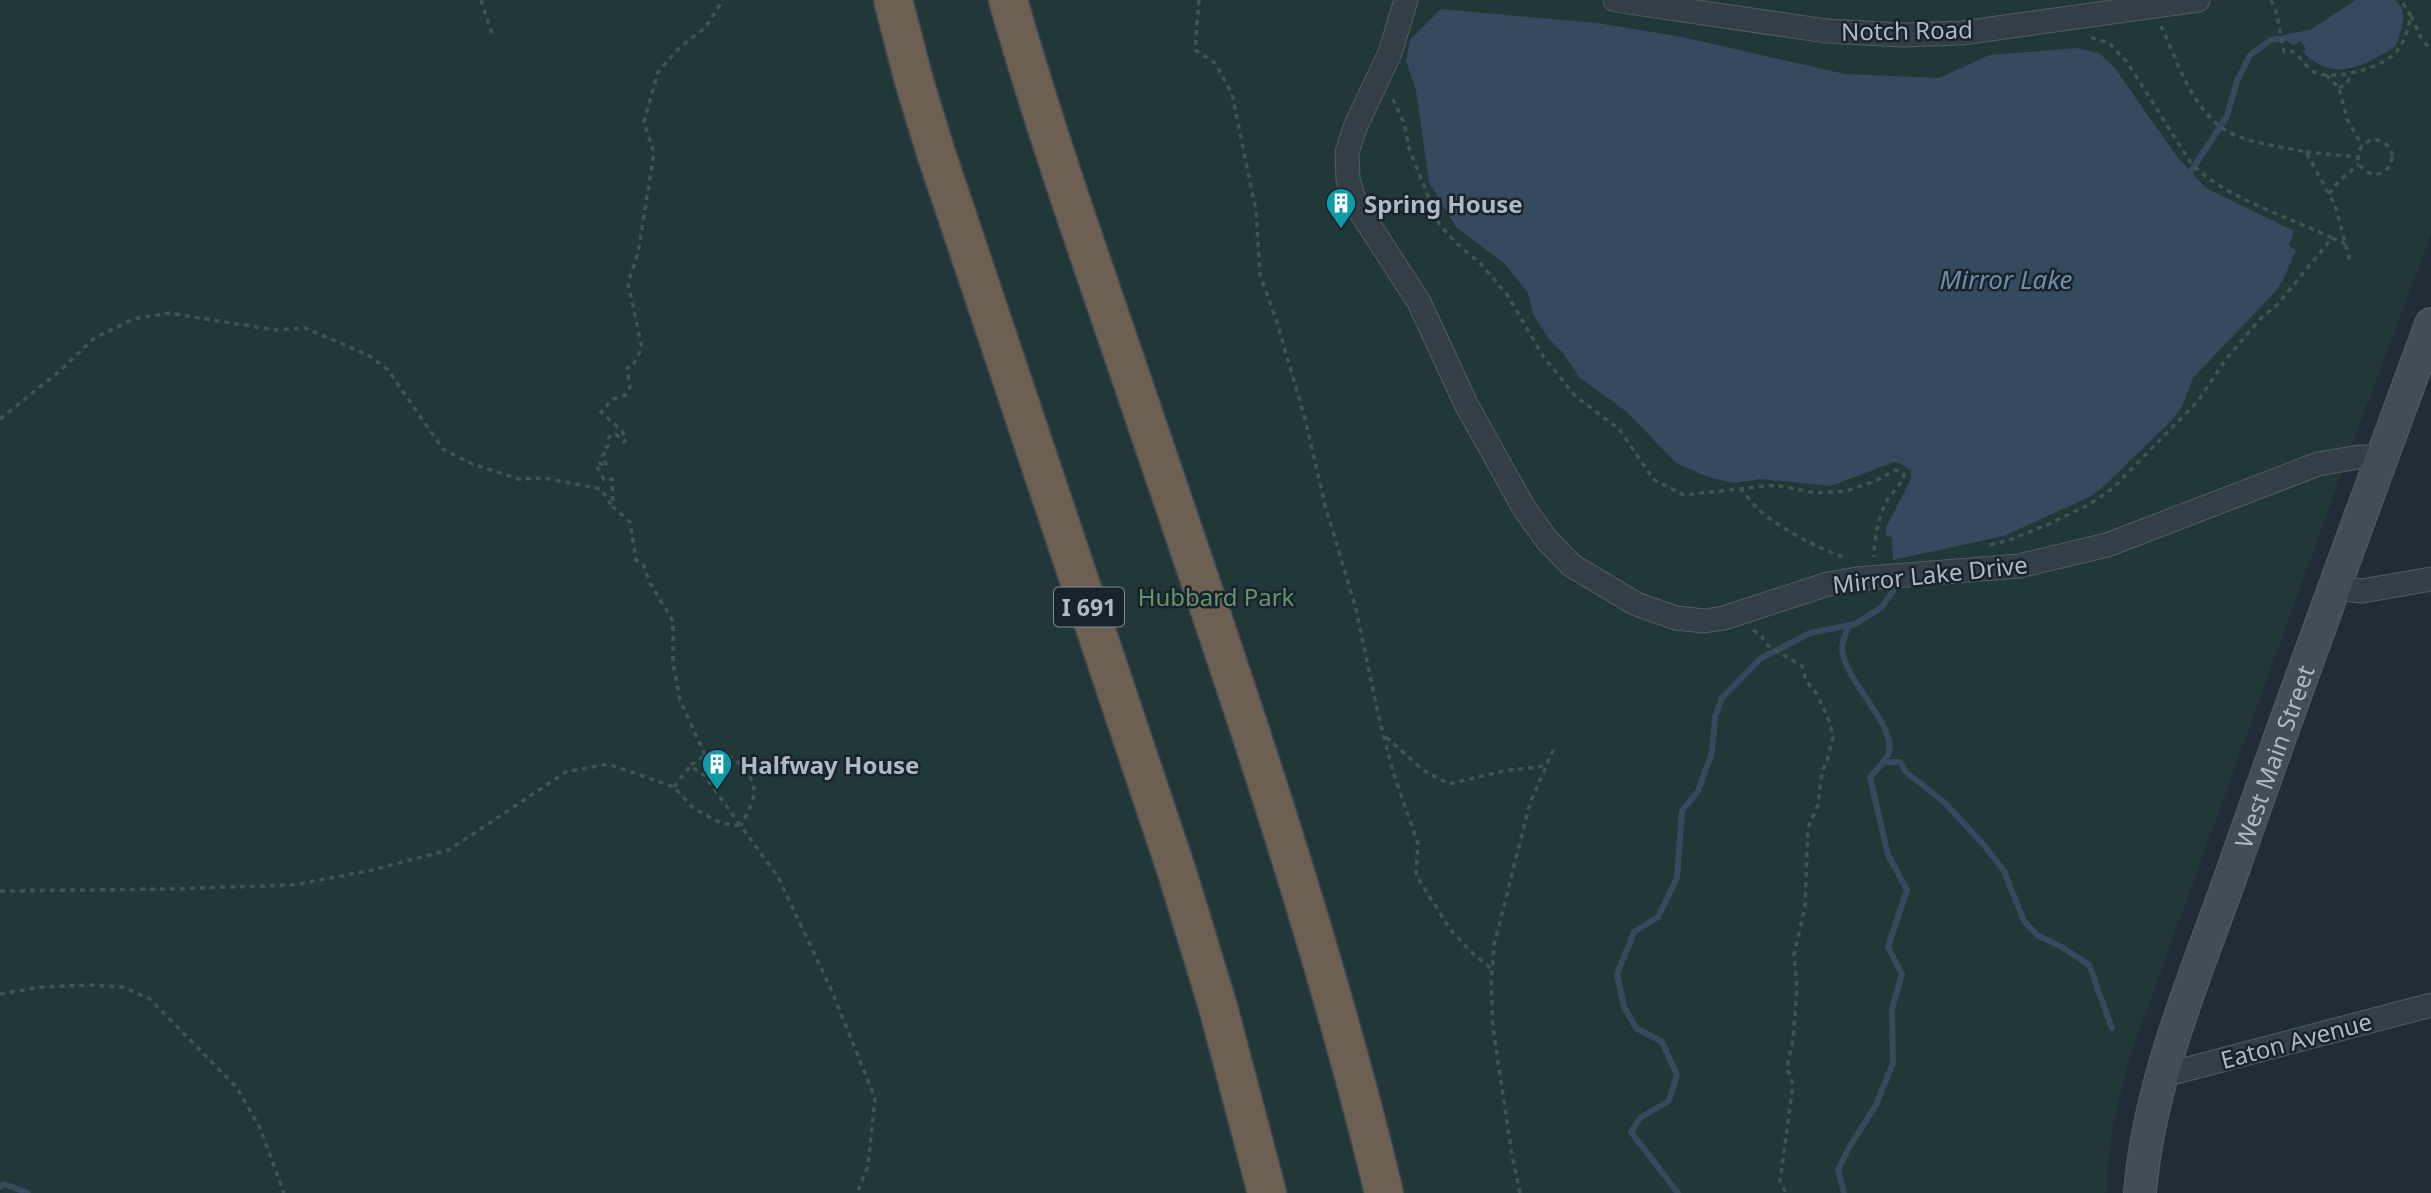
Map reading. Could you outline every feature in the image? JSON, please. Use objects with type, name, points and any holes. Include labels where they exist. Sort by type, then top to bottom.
[{"type":"highway","points":[[1010,6],[1067,189],[1280,823],[1326,974],[1384,1193]]},
{"type":"highway","name":"I 691","points":[[896,12],[936,153],[1177,872],[1219,1007],[1267,1193]]},
{"type":"main road","name":"West Main Street","points":[[2140,1193],[2145,1150],[2161,1076],[2247,830],[2431,324]]},
{"type":"street","name":"Mirror Lake Drive","points":[[1406,0],[1390,53],[1356,125],[1348,152],[1348,180],[1356,205],[1419,302],[1466,404],[1524,508],[1547,540],[1571,565],[1636,604],[1676,618],[1703,621],[1724,618],[1793,594],[1838,582],[2019,566],[2107,545],[2318,464],[2359,457],[2383,457]]},
{"type":"street","name":"Notch Road","points":[[1615,0],[1826,31],[1878,35],[1962,33],[2198,0]]},
{"type":"street","points":[[2335,588],[2362,591],[2431,579]]},
{"type":"street","name":"Eaton Avenue","points":[[2161,1076],[2431,1005]]},
{"type":"path","points":[[481,0],[494,37]]},
{"type":"path","points":[[613,507],[612,479],[604,480],[596,466],[600,463],[605,467],[603,456],[612,434],[624,442],[626,439],[622,431],[601,412],[613,399],[625,396],[628,392],[630,387],[627,368],[632,367],[642,348],[628,283],[638,253],[654,153],[644,122],[659,72],[679,48],[705,28],[723,0]]},
{"type":"path","points":[[1199,0],[1195,50],[1215,63],[1232,94],[1256,211],[1260,275],[1291,370],[1325,505],[1356,609],[1393,772],[1418,844],[1416,875],[1450,929],[1470,951],[1493,970]]},
{"type":"path","points":[[2270,0],[2276,11],[2284,52],[2292,51],[2310,69],[2326,75],[2352,74],[2396,53],[2406,36],[2411,16]]},
{"type":"path","points":[[2403,2],[2421,38],[2431,50]]},
{"type":"path","points":[[2148,7],[2161,27],[2182,75],[2208,117],[2228,132],[2306,152],[2358,157]]},
{"type":"path","points":[[2079,37],[2090,37],[2109,43],[2127,62],[2200,173],[2234,193],[2347,245]]},
{"type":"path","points":[[1380,74],[1404,123],[1409,148],[1439,223],[1455,243],[1480,263],[1508,296],[1543,356],[1575,396],[1619,429],[1654,480],[1685,495],[1775,485],[1815,493],[1846,491],[1896,470],[1904,474],[1901,483],[1886,502],[1876,533],[1874,556],[1877,568]]},
{"type":"path","points":[[2339,88],[2347,83],[2352,74]]},
{"type":"path","points":[[2326,75],[2339,88],[2347,119],[2362,146]]},
{"type":"path","points":[[2372,140],[2383,142],[2391,150],[2392,162],[2386,171],[2375,175],[2364,171],[2358,157],[2362,146],[2372,140]]},
{"type":"path","points":[[2306,152],[2335,205],[2350,261]]},
{"type":"path","points":[[2329,194],[2339,181],[2359,164]]},
{"type":"path","points":[[1986,547],[2049,524],[2090,504],[2113,488],[2198,401],[2226,359],[2261,318],[2277,306],[2332,238]]},
{"type":"path","points":[[0,419],[61,370],[93,339],[133,319],[169,313],[275,330],[304,328],[368,355],[388,370],[443,449],[470,463],[519,479],[544,478],[601,489],[613,507],[630,522],[636,560],[642,564],[673,621],[673,663],[680,700],[705,755]]},
{"type":"path","points":[[1740,488],[1758,509],[1779,524],[1831,553],[1857,562]]},
{"type":"path","points":[[1767,645],[1802,666],[1806,681],[1817,694],[1830,723],[1833,737],[1822,772],[1818,804],[1808,828],[1805,907],[1794,955],[1797,988],[1793,1039],[1787,1068],[1793,1084],[1780,1182],[1786,1193]]},
{"type":"path","points":[[1384,736],[1423,770],[1449,784],[1503,771],[1545,766]]},
{"type":"path","points":[[1520,1193],[1493,1028],[1494,945],[1530,803],[1554,748]]},
{"type":"path","points":[[674,787],[690,766],[705,755],[733,757],[746,770],[754,789],[750,807],[741,826]]},
{"type":"path","points":[[0,891],[293,885],[368,870],[449,850],[566,772],[608,764],[674,787],[693,808],[721,823],[741,826]]},
{"type":"path","points":[[690,766],[704,775],[778,877],[831,989],[875,1098],[868,1166],[857,1193]]},
{"type":"path","points":[[0,994],[42,987],[89,985],[123,987],[149,999],[237,1088],[260,1128],[284,1193]]},
{"type":"green space","name":"Hubbard Park","points":[[0,0],[2431,0],[2431,235],[2131,1054],[2114,1123],[2106,1193],[0,1193]]},
{"type":"water","points":[[2356,0],[2395,0],[2400,5],[2403,22],[2396,46],[2360,65],[2337,69],[2314,61],[2302,51],[2306,49],[2301,41],[2293,45],[2288,42],[2287,34],[2310,30]]},
{"type":"water","name":"Mirror Lake","points":[[1441,9],[1597,23],[1682,37],[1845,74],[1939,78],[1989,55],[2077,48],[2099,53],[2114,67],[2178,158],[2206,188],[2294,231],[2289,246],[2296,250],[2275,292],[2193,378],[2182,406],[2173,419],[2091,496],[2004,536],[1893,560],[1892,537],[1886,536],[1886,527],[1911,479],[1911,471],[1902,464],[1894,462],[1831,486],[1761,479],[1733,483],[1708,477],[1676,463],[1627,412],[1580,378],[1563,353],[1548,338],[1533,314],[1528,293],[1505,264],[1456,227],[1429,182],[1416,90],[1406,61],[1410,40]]},
{"type":"waterway","points":[[2188,176],[2227,116],[2237,81],[2250,55],[2271,40],[2293,37]]},
{"type":"waterway","points":[[1678,1193],[1631,1132],[1641,1117],[1669,1101],[1677,1075],[1662,1042],[1636,1028],[1624,1007],[1617,974],[1634,932],[1658,917],[1677,878],[1682,811],[1698,791],[1712,752],[1715,717],[1722,698],[1760,659],[1810,633],[1855,624],[1882,607],[1893,591]]},
{"type":"waterway","points":[[1844,1193],[1838,1170],[1876,1105],[1893,1063],[1892,1009],[1902,974],[1888,947],[1907,890],[1888,855],[1870,777],[1886,758],[1889,740],[1885,728],[1844,659],[1842,644],[1849,625]]},
{"type":"waterway","points":[[1883,762],[1900,762],[1906,772],[1944,802],[1983,844],[2004,871],[2024,921],[2037,935],[2089,965],[2112,1028]]},
{"type":"waterway","points":[[0,1187],[4,1184],[28,1193]]},
{"type":"place","name":"Spring House","points":[[1341,230]]},
{"type":"place","name":"Halfway House","points":[[717,791]]}]
